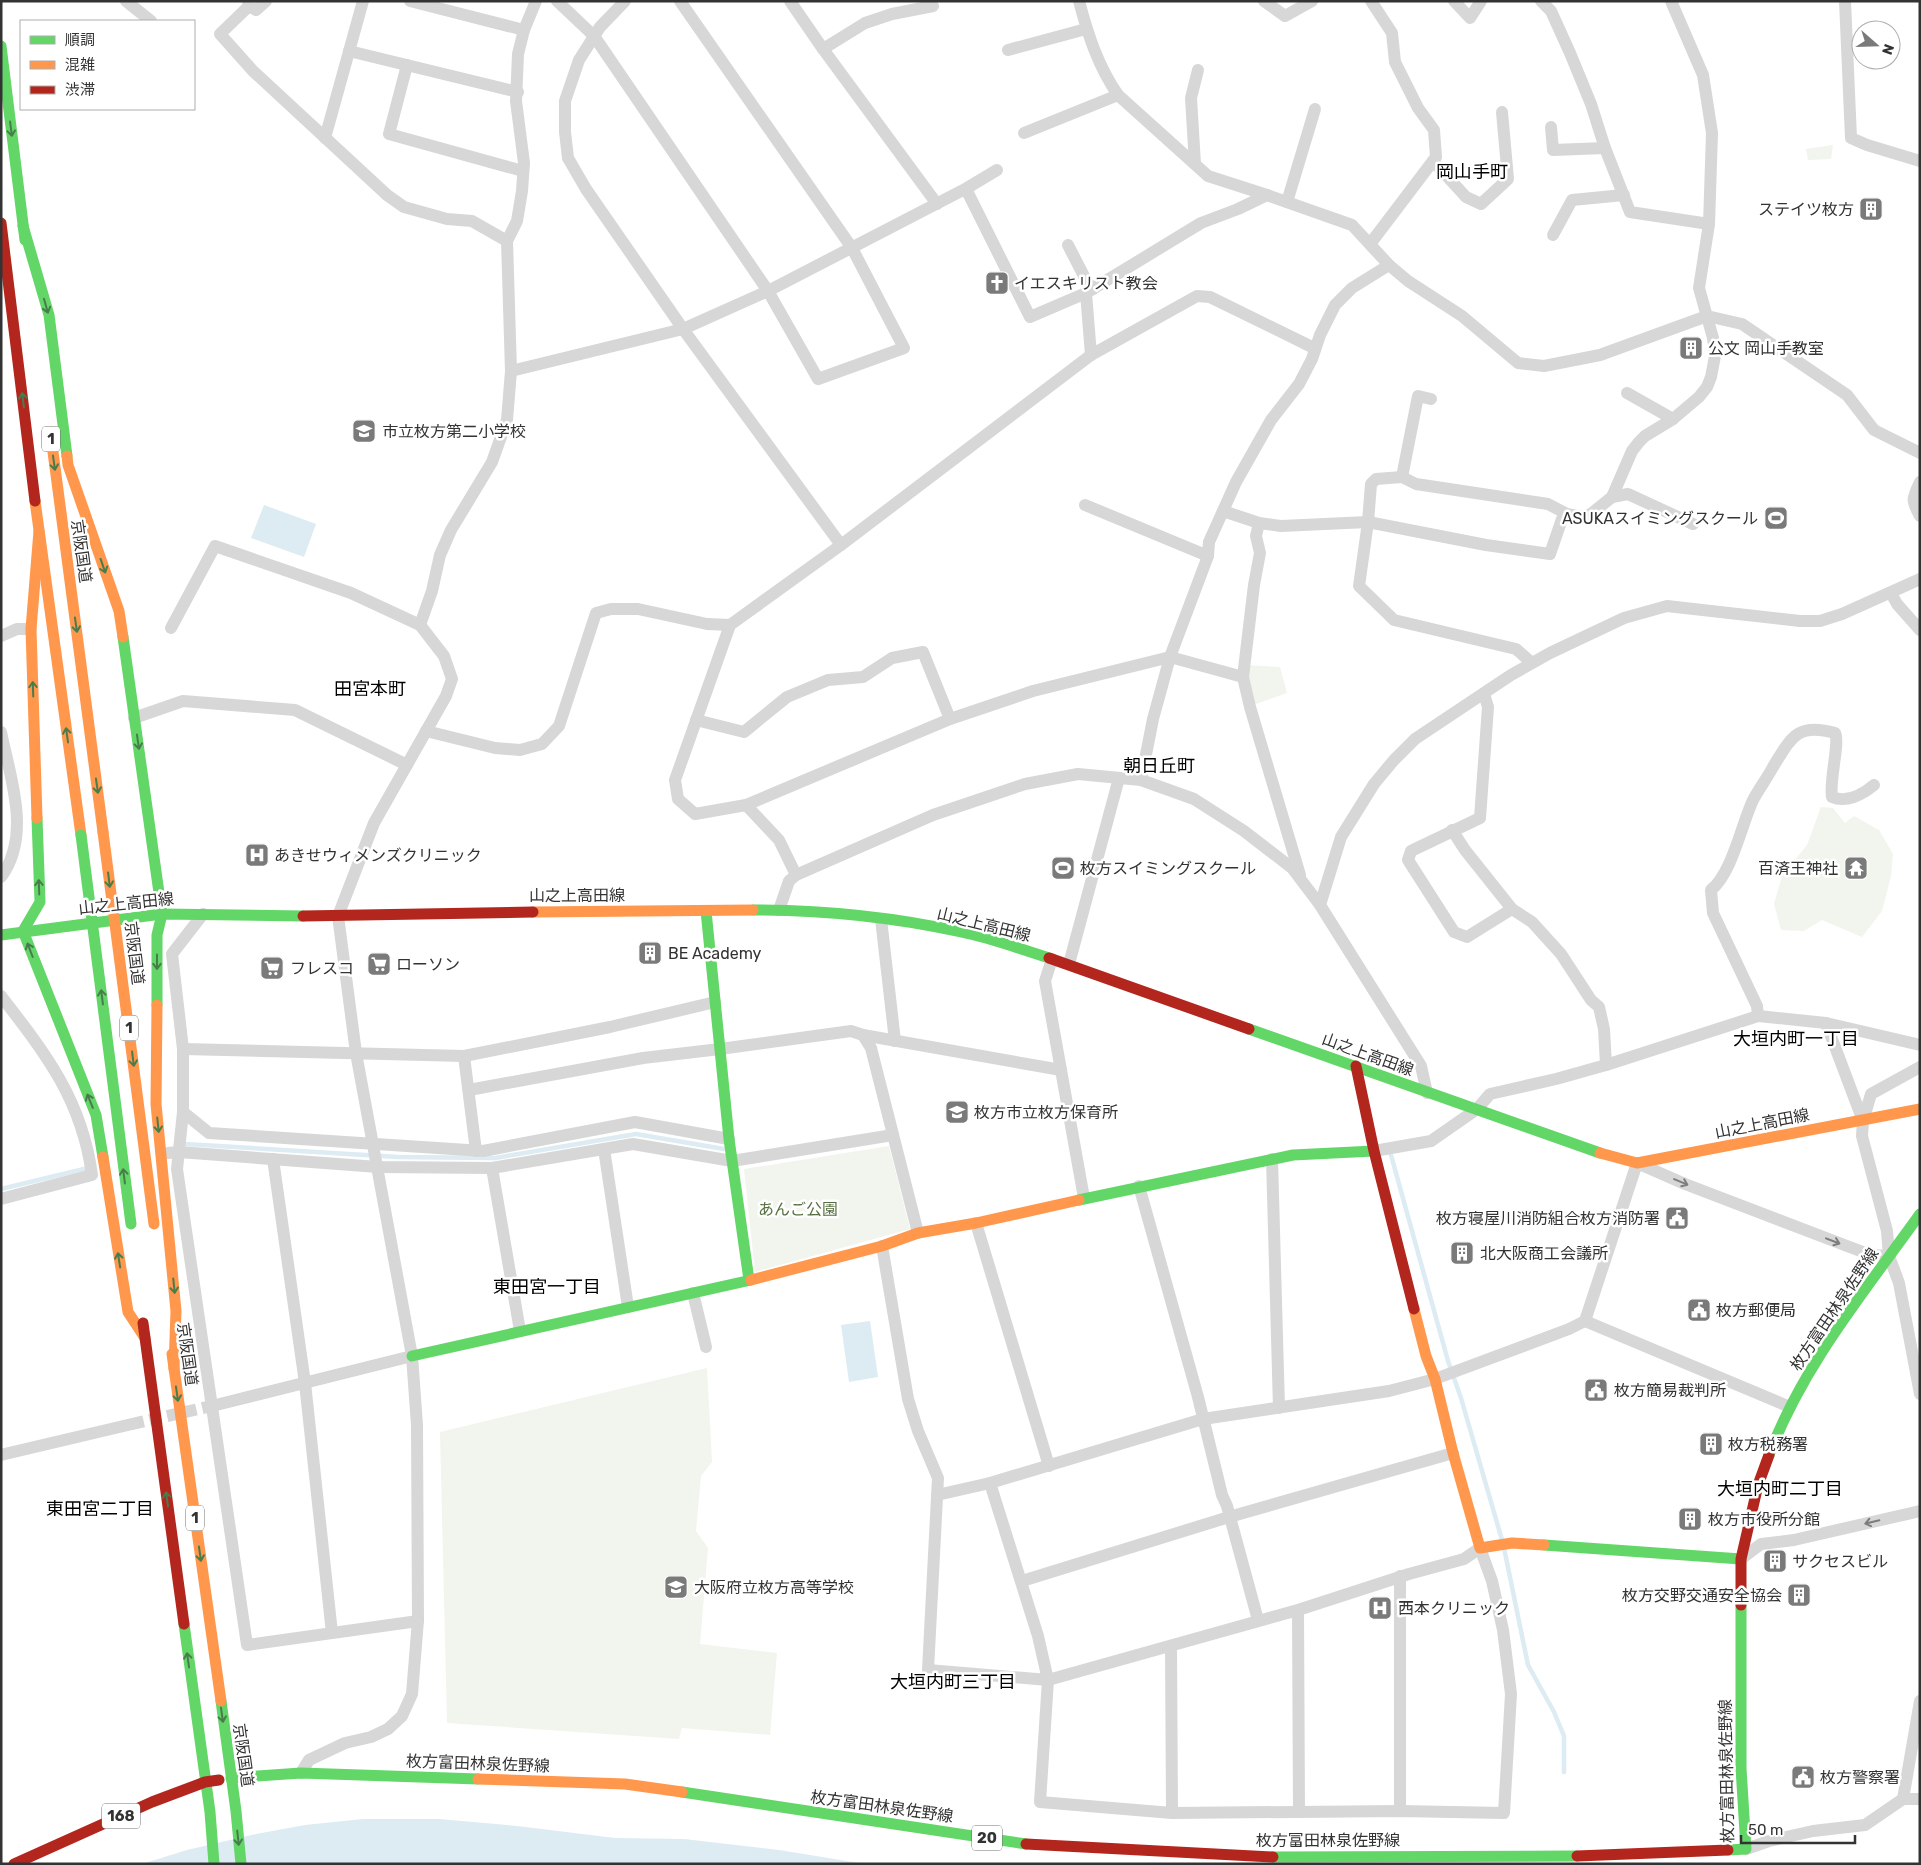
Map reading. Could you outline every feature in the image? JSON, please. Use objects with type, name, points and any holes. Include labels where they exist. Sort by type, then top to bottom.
[{"type":"main road","points":[[1,46],[33,304]]},
{"type":"main road","name":"1","points":[[1,223],[39,531],[81,835],[131,1229]]},
{"type":"main road","points":[[23,226],[49,315],[68,465],[119,611],[162,914],[157,935],[156,1104],[176,1311],[174,1368]]},
{"type":"main road","name":"京阪国道","points":[[51,441],[155,1229]]},
{"type":"main road","name":"1","points":[[39,531],[31,629],[40,902],[23,931],[96,1115],[128,1312],[145,1338]]},
{"type":"main road","name":"山之上高田線","points":[[1,935],[162,914],[338,916],[502,912],[779,910],[828,912],[962,932],[1069,964],[1604,1155],[1636,1163],[1920,1109]]},
{"type":"main road","points":[[706,911],[729,1139],[749,1280]]},
{"type":"main road","points":[[1356,1066],[1374,1151],[1426,1356],[1438,1378],[1453,1454],[1480,1548],[1512,1543],[1741,1559]]},
{"type":"main road","points":[[412,1356],[749,1280],[882,1246],[918,1233],[976,1223],[1139,1186],[1293,1155],[1374,1151]]},
{"type":"main road","name":"枚方富田林泉佐野線","points":[[231,1778],[301,1773],[625,1784],[1033,1845],[1232,1856],[1575,1856],[1746,1849],[1741,1768],[1741,1559],[1748,1523],[1763,1471],[1790,1407],[1819,1355],[1920,1214]]},
{"type":"main road","name":"京阪国道","points":[[160,1262],[236,1811],[241,1864]]},
{"type":"main road","name":"1","points":[[141,1310],[204,1782],[210,1812],[214,1864]]},
{"type":"main road","name":"168","points":[[14,1864],[152,1802],[204,1782],[231,1778]]},
{"type":"main road","points":[[1746,1849],[1747,1864]]},
{"type":"street","points":[[126,1],[150,20]]},
{"type":"street","points":[[266,1],[256,10],[248,3],[220,34],[253,71],[387,195],[404,207],[447,219],[472,221],[507,241]]},
{"type":"street","points":[[326,138],[363,1]]},
{"type":"street","points":[[410,1],[524,30]]},
{"type":"street","points":[[420,625],[432,591],[440,555],[451,530],[492,462],[507,420],[511,371],[507,241],[517,221],[523,171],[516,101],[518,92],[518,54],[524,30],[536,1]]},
{"type":"street","points":[[558,1],[594,36],[768,291],[818,379],[904,348],[852,248],[680,1]]},
{"type":"street","points":[[625,1],[594,36],[579,60],[565,101],[565,132],[568,158],[586,189],[683,329],[841,545]]},
{"type":"street","points":[[790,1],[937,204]]},
{"type":"street","points":[[1079,1],[1096,58],[1118,95],[1208,176],[1267,194],[1352,225],[1389,265],[1408,281],[1462,316],[1518,363],[1544,366],[1600,355],[1707,316],[1742,324],[1847,395],[1874,430],[1920,453]]},
{"type":"street","points":[[1264,1],[1285,16],[1312,1]]},
{"type":"street","points":[[1370,244],[1436,157],[1434,130],[1418,108],[1395,62],[1392,33],[1371,1]]},
{"type":"street","points":[[1454,1],[1470,18],[1481,1]]},
{"type":"street","points":[[1541,1],[1551,11],[1570,53],[1591,104],[1605,148],[1630,212],[1709,224]]},
{"type":"street","points":[[1532,663],[1516,650],[1394,620],[1358,586],[1368,522],[1371,484],[1376,479],[1402,477],[1416,484],[1548,504],[1567,514],[1583,517],[1592,514],[1612,497],[1632,451],[1644,436],[1673,419],[1707,387],[1711,377],[1714,356],[1713,338],[1699,288],[1709,224],[1712,132],[1703,75],[1671,1]]},
{"type":"street","points":[[1845,1],[1851,138],[1867,145],[1920,161]]},
{"type":"street","points":[[823,49],[866,23],[892,14],[933,6]]},
{"type":"street","points":[[1008,50],[1086,29]]},
{"type":"street","points":[[349,51],[518,92]]},
{"type":"street","points":[[407,65],[389,134],[523,171]]},
{"type":"street","points":[[1195,164],[1191,98],[1198,70]]},
{"type":"street","points":[[1024,133],[1118,95]]},
{"type":"street","points":[[1287,202],[1315,109]]},
{"type":"street","points":[[1433,161],[1466,197],[1481,204],[1508,180],[1502,112]]},
{"type":"street","points":[[1550,127],[1553,150],[1605,148]]},
{"type":"street","points":[[511,371],[683,329],[768,291],[966,189],[997,170]]},
{"type":"street","points":[[966,189],[1030,317],[1089,291],[1201,223],[1238,209],[1267,194]]},
{"type":"street","points":[[1553,235],[1572,200],[1624,196]]},
{"type":"street","points":[[1068,245],[1087,282],[1089,291],[1091,355]]},
{"type":"street","points":[[1141,780],[1153,719],[1170,657],[1208,556],[1209,542],[1236,482],[1271,420],[1299,384],[1335,305],[1352,288],[1389,265]]},
{"type":"street","points":[[1243,677],[1170,657],[1033,691],[950,719],[746,805],[695,814],[678,799],[675,780],[730,625],[841,545],[1091,355],[1197,296],[1210,297],[1314,348]]},
{"type":"street","points":[[1627,393],[1673,419]]},
{"type":"street","points":[[1402,477],[1419,397]]},
{"type":"street","points":[[1920,482],[1912,498],[1920,516]]},
{"type":"street","points":[[1612,497],[1628,494],[1693,524]]},
{"type":"street","points":[[1085,506],[1208,556]]},
{"type":"street","points":[[1223,511],[1259,523],[1281,526],[1368,522],[1486,545],[1550,554],[1562,519],[1567,514]]},
{"type":"street","points":[[1259,523],[1256,536],[1260,552],[1243,677],[1250,707],[1302,882]]},
{"type":"street","points":[[171,628],[215,546],[351,593],[420,625],[444,656],[452,679],[446,696],[374,823],[338,916],[356,1054],[412,1356],[416,1426],[418,1621],[412,1694],[402,1716],[388,1729],[371,1737],[344,1744],[309,1760],[301,1773]]},
{"type":"street","points":[[1320,905],[1341,837],[1374,784],[1394,760],[1415,739],[1550,653],[1624,618],[1667,606],[1820,621],[1842,614],[1920,579]]},
{"type":"street","points":[[1891,593],[1897,604],[1920,630]]},
{"type":"street","points":[[426,731],[495,748],[520,750],[542,744],[559,726],[596,613],[611,609],[638,609],[707,624],[730,625]]},
{"type":"street","points":[[1,636],[17,628],[31,629]]},
{"type":"street","points":[[696,720],[744,732],[787,697],[828,680],[863,677],[892,658],[923,652],[950,719]]},
{"type":"street","points":[[1484,694],[1488,707],[1480,818],[1411,851],[1408,860],[1454,932],[1467,937],[1512,908]]},
{"type":"street","points":[[134,718],[183,701],[295,710],[406,765]]},
{"type":"street","points":[[1758,1016],[1757,1006],[1713,913],[1710,901],[1711,890],[1723,878],[1754,800],[1790,738],[1810,729],[1836,733],[1838,738],[1834,754],[1832,797],[1848,799],[1867,791],[1874,785]]},
{"type":"street","points":[[1,732],[17,814],[16,844],[1,877]]},
{"type":"street","points":[[779,910],[789,881],[796,875],[933,815],[1025,784],[1078,774],[1141,780],[1194,799],[1244,831],[1292,868],[1320,905],[1421,1066],[1428,1093]]},
{"type":"street","points":[[1069,964],[1119,778]]},
{"type":"street","points":[[746,805],[779,840],[796,875]]},
{"type":"street","points":[[1452,830],[1464,850],[1512,908],[1532,922],[1561,954],[1591,1000],[1599,1008],[1604,1029],[1606,1065]]},
{"type":"street","points":[[203,914],[172,954],[183,1048],[183,1112],[173,1152],[247,1645],[418,1621]]},
{"type":"street","points":[[881,919],[895,1041]]},
{"type":"street","points":[[1052,959],[1045,981],[1084,1198]]},
{"type":"street","points":[[1,996],[37,1042],[59,1076],[78,1117],[88,1148],[92,1175],[1,1199]]},
{"type":"street","points":[[183,1048],[464,1056],[610,1027],[715,1002]]},
{"type":"street","points":[[1374,1151],[1431,1141],[1477,1109],[1490,1094],[1606,1065],[1758,1016],[1826,1023],[1920,1045]]},
{"type":"street","points":[[1826,1023],[1863,1120]]},
{"type":"street","points":[[469,1090],[643,1058],[851,1031],[895,1041],[1061,1070]]},
{"type":"street","points":[[863,1035],[871,1048],[918,1233]]},
{"type":"street","points":[[464,1056],[476,1150]]},
{"type":"street","points":[[1919,1390],[1898,1278],[1889,1256],[1888,1231],[1862,1136],[1863,1120],[1871,1094],[1920,1067]]},
{"type":"street","points":[[183,1112],[209,1133],[483,1151],[635,1122],[729,1139]]},
{"type":"street","points":[[173,1152],[378,1167],[492,1168],[633,1144],[732,1161],[893,1135]]},
{"type":"street","points":[[283,1139],[280,1159],[332,1633]]},
{"type":"street","points":[[604,1149],[628,1307]]},
{"type":"street","points":[[1272,1159],[1279,1408]]},
{"type":"street","points":[[937,1495],[990,1484],[1203,1419],[1389,1391],[1438,1378],[1569,1329],[1585,1321],[1636,1163],[1685,1184],[1871,1255],[1889,1256]]},
{"type":"street","points":[[492,1168],[520,1331]]},
{"type":"street","points":[[1139,1186],[1222,1495],[1258,1620]]},
{"type":"street","points":[[976,1223],[1048,1466]]},
{"type":"street","points":[[882,1246],[908,1399],[918,1430],[938,1478],[928,1670],[1048,1680],[1298,1610],[1400,1576],[1464,1559],[1480,1548],[1492,1581],[1503,1630],[1510,1694],[1504,1813],[1400,1811],[1172,1813],[1040,1802],[1048,1680],[1038,1636],[990,1484]]},
{"type":"street","points":[[693,1292],[706,1347]]},
{"type":"street","points":[[1585,1321],[1790,1407]]},
{"type":"street","points":[[212,1406],[412,1356]]},
{"type":"street","points":[[1,1455],[132,1424]]},
{"type":"street","points":[[1022,1582],[1229,1517],[1453,1454]]},
{"type":"street","points":[[1741,1559],[1761,1544],[1794,1540],[1920,1511]]},
{"type":"street","points":[[1400,1576],[1400,1811]]},
{"type":"street","points":[[1298,1610],[1299,1812]]},
{"type":"street","points":[[1171,1646],[1172,1813]]},
{"type":"street","points":[[1903,1799],[1920,1701]]},
{"type":"street","points":[[1746,1849],[1813,1831],[1865,1825],[1903,1799],[1920,1799]]},
{"type":"green space","points":[[1833,145],[1831,159],[1808,160],[1806,149]]},
{"type":"green space","points":[[1246,665],[1280,667],[1287,693],[1253,705]]},
{"type":"green space","points":[[1821,807],[1833,808],[1845,823],[1854,816],[1879,830],[1893,854],[1891,876],[1882,911],[1862,937],[1822,920],[1804,931],[1781,930],[1774,904],[1782,876],[1807,845]]},
{"type":"green space","name":"あんご公園","points":[[889,1146],[910,1229],[755,1272],[744,1169]]},
{"type":"green space","points":[[707,1368],[712,1462],[701,1476],[696,1531],[708,1548],[700,1644],[777,1653],[770,1735],[682,1728],[679,1739],[447,1723],[440,1432]]},
{"type":"shaded area","points":[[264,505],[316,524],[304,557],[251,538]]},
{"type":"shaded area","points":[[870,1321],[878,1377],[849,1382],[841,1325]]},
{"type":"shaded area","points":[[363,1819],[439,1819],[615,1838],[684,1839],[779,1850],[865,1864],[142,1864],[187,1850],[256,1834],[305,1825]]},
{"type":"waterway","points":[[185,1144],[398,1157],[495,1158],[636,1134],[724,1149]]},
{"type":"waterway","points":[[1391,1155],[1448,1361],[1461,1398],[1502,1540]]},
{"type":"waterway","points":[[1,1189],[88,1168]]},
{"type":"waterway","points":[[1504,1548],[1528,1665],[1554,1712],[1564,1736],[1564,1772]]},
{"type":"tunnel","points":[[132,1424],[212,1406]]},
{"type":"traffic: fast","points":[[1,46],[25,240]]},
{"type":"traffic: fast","points":[[23,226],[49,315],[67,456]]},
{"type":"traffic: fast","points":[[123,637],[162,914],[157,935],[157,1005]]},
{"type":"traffic: fast","points":[[37,818],[40,902],[23,931],[96,1115],[103,1157]]},
{"type":"traffic: fast","points":[[81,835],[131,1224]]},
{"type":"traffic: fast","points":[[753,910],[805,911],[910,922],[972,934],[1049,958]]},
{"type":"traffic: fast","points":[[706,911],[729,1139],[749,1280]]},
{"type":"traffic: fast","points":[[1,935],[162,914],[303,916]]},
{"type":"traffic: fast","points":[[1249,1029],[1600,1153]]},
{"type":"traffic: fast","points":[[1079,1200],[1293,1155],[1374,1151]]},
{"type":"traffic: fast","points":[[1769,1455],[1783,1422],[1817,1359],[1857,1300],[1920,1214]]},
{"type":"traffic: fast","points":[[412,1356],[751,1280]]},
{"type":"traffic: fast","points":[[1544,1545],[1741,1559]]},
{"type":"traffic: fast","points":[[1728,1850],[1746,1849],[1741,1768],[1741,1605]]},
{"type":"traffic: fast","points":[[184,1624],[210,1812],[214,1864]]},
{"type":"traffic: fast","points":[[221,1701],[241,1864]]},
{"type":"traffic: fast","points":[[231,1778],[301,1773],[478,1779]]},
{"type":"traffic: fast","points":[[682,1792],[1026,1844]]},
{"type":"traffic: fast","points":[[1273,1857],[1577,1856]]},
{"type":"traffic: slow","points":[[53,452],[103,832]]},
{"type":"traffic: slow","points":[[67,456],[68,465],[119,611],[123,637]]},
{"type":"traffic: slow","points":[[35,501],[81,835]]},
{"type":"traffic: slow","points":[[37,818],[31,629],[39,531]]},
{"type":"traffic: slow","points":[[103,832],[154,1224]]},
{"type":"traffic: slow","points":[[533,912],[753,910]]},
{"type":"traffic: slow","points":[[157,1005],[156,1104],[176,1311],[174,1369]]},
{"type":"traffic: slow","points":[[1600,1153],[1637,1163],[1920,1109]]},
{"type":"traffic: slow","points":[[103,1157],[128,1312],[145,1338]]},
{"type":"traffic: slow","points":[[751,1280],[882,1246],[918,1233],[976,1223],[1079,1200]]},
{"type":"traffic: slow","points":[[1414,1309],[1426,1356],[1435,1379],[1453,1453],[1480,1548],[1512,1543],[1544,1545]]},
{"type":"traffic: slow","points":[[172,1354],[221,1701]]},
{"type":"traffic: slow","points":[[478,1779],[625,1784],[682,1792]]},
{"type":"traffic: jam","points":[[1,223],[35,501]]},
{"type":"traffic: jam","points":[[303,916],[533,912]]},
{"type":"traffic: jam","points":[[1049,958],[1249,1029]]},
{"type":"traffic: jam","points":[[1356,1066],[1374,1151],[1414,1309]]},
{"type":"traffic: jam","points":[[143,1323],[184,1624]]},
{"type":"traffic: jam","points":[[1741,1605],[1741,1559],[1758,1485],[1769,1455]]},
{"type":"traffic: jam","points":[[14,1864],[152,1802],[205,1782],[219,1780]]},
{"type":"traffic: jam","points":[[1026,1844],[1273,1857]]},
{"type":"traffic: jam","points":[[1577,1856],[1728,1850]]},
{"type":"place","name":"ステイツ枚方","points":[[1871,209]]},
{"type":"place","name":"イエスキリスト教会","points":[[997,283]]},
{"type":"place","name":"公文 岡山手教室","points":[[1691,348]]},
{"type":"place","name":"市立枚方第二小学校","points":[[364,431]]},
{"type":"place","name":"ASUKAスイミングスクール","points":[[1776,518]]},
{"type":"place","name":"あきせウィメンズクリニック","points":[[257,855]]},
{"type":"place","name":"枚方スイミングスクール","points":[[1063,868]]},
{"type":"place","name":"百済王神社","points":[[1856,868]]},
{"type":"place","name":"BE Academy","points":[[650,953]]},
{"type":"place","name":"ローソン","points":[[379,964]]},
{"type":"place","name":"フレスコ","points":[[272,968]]},
{"type":"place","name":"枚方市立枚方保育所","points":[[957,1112]]},
{"type":"place","name":"枚方寝屋川消防組合枚方消防署","points":[[1677,1218]]},
{"type":"place","name":"北大阪商工会議所","points":[[1462,1253]]},
{"type":"place","name":"枚方郵便局","points":[[1699,1310]]},
{"type":"place","name":"枚方簡易裁判所","points":[[1596,1390]]},
{"type":"place","name":"枚方税務署","points":[[1711,1444]]},
{"type":"place","name":"枚方市役所分館","points":[[1690,1519]]},
{"type":"place","name":"サクセスビル","points":[[1775,1561]]},
{"type":"place","name":"大阪府立枚方高等学校","points":[[676,1587]]},
{"type":"place","name":"枚方交野交通安全協会","points":[[1799,1595]]},
{"type":"place","name":"西本クリニック","points":[[1380,1608]]},
{"type":"place","name":"枚方警察署","points":[[1803,1777]]},
{"type":"district","name":"岡山手町","points":[[1472,172]]},
{"type":"district","name":"田宮本町","points":[[370,689]]},
{"type":"district","name":"朝日丘町","points":[[1159,766]]},
{"type":"district","name":"大垣内町一丁目","points":[[1796,1039]]},
{"type":"district","name":"東田宮一丁目","points":[[547,1287]]},
{"type":"district","name":"大垣内町二丁目","points":[[1780,1489]]},
{"type":"district","name":"東田宮二丁目","points":[[100,1509]]},
{"type":"district","name":"大垣内町三丁目","points":[[953,1682]]}]
